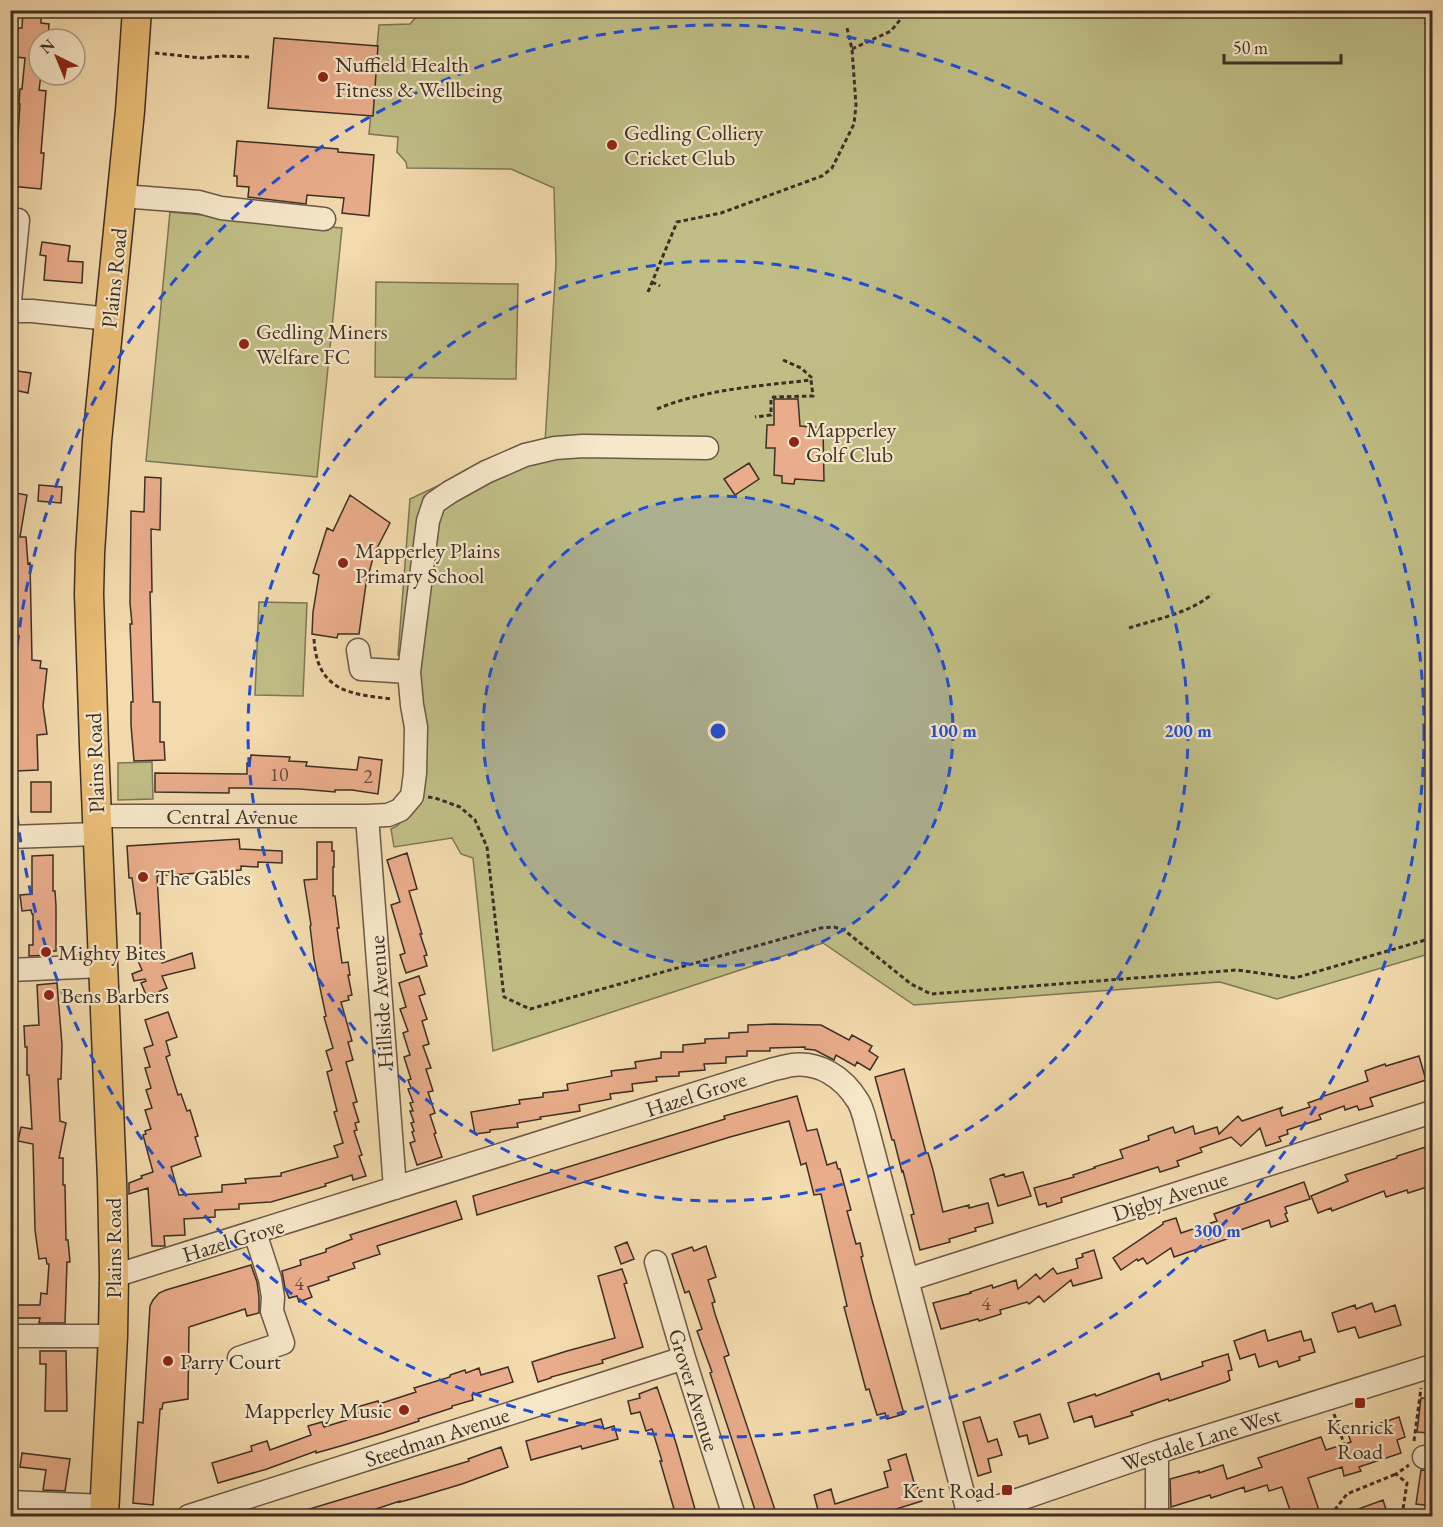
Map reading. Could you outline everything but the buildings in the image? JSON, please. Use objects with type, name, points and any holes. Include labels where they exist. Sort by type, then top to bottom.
[{"type":"main road","name":"Plains Road","points":[[104,1511],[114,1276],[89,594],[97,441],[122,196],[137,10]]},
{"type":"street","points":[[122,196],[199,202],[221,208],[324,219]]},
{"type":"street","points":[[18,220],[11,311],[110,319]]},
{"type":"street","points":[[412,796],[416,727],[411,705],[409,672],[428,522],[434,503],[486,472],[525,455],[555,448],[583,446],[707,448]]},
{"type":"street","points":[[358,650],[361,669],[409,672]]},
{"type":"street","name":"Central Avenue","points":[[10,837],[97,825],[388,815],[400,810],[412,796]]},
{"type":"street","name":"Hillside Avenue","points":[[367,816],[395,1188]]},
{"type":"street","points":[[10,970],[102,966]]},
{"type":"street","name":"Hazel Grove","points":[[114,1276],[774,1069],[792,1065],[813,1065],[830,1072],[846,1085],[859,1102],[970,1516]]},
{"type":"street","name":"Digby Avenue","points":[[907,1280],[1432,1112]]},
{"type":"street","points":[[239,1358],[283,1343],[272,1311],[273,1297],[270,1279],[255,1233]]},
{"type":"street","name":"Grover Avenue","points":[[656,1263],[734,1516]]},
{"type":"street","points":[[10,1336],[113,1336]]},
{"type":"street","name":"Steedman Avenue","points":[[189,1516],[684,1358]]},
{"type":"street","name":"Westdale Lane West","points":[[970,1516],[1157,1452],[1432,1366]]},
{"type":"street","points":[[1157,1452],[1157,1516]]},
{"type":"street","points":[[10,1502],[104,1511]]},
{"type":"path","points":[[852,49],[891,31],[908,10]]},
{"type":"path","points":[[648,292],[677,222],[721,213],[822,176],[832,168],[854,124],[856,105],[852,49],[847,28]]},
{"type":"path","points":[[135,51],[202,58],[249,57]]},
{"type":"path","points":[[652,282],[660,286]]},
{"type":"path","points":[[756,417],[771,415],[771,398],[813,396],[811,376],[801,368],[783,360]]},
{"type":"path","points":[[657,409],[673,402],[733,389],[812,380]]},
{"type":"path","points":[[1129,628],[1192,607],[1203,602],[1212,594]]},
{"type":"path","points":[[412,796],[449,802],[460,807],[475,820],[487,847],[504,997],[530,1009],[821,928],[834,927],[844,930],[911,984],[931,994],[1237,970],[1295,978],[1432,938]]},
{"type":"path","points":[[1329,1399],[1344,1444]]},
{"type":"path","points":[[1338,1516],[1331,1515],[1347,1494],[1396,1474]]},
{"type":"shaded area","points":[[442,11],[1432,11],[1432,953],[1277,999],[1220,982],[914,1005],[823,943],[493,1051],[473,858],[461,854],[452,838],[394,847],[391,829],[406,817],[416,656],[398,655],[410,499],[505,454],[545,442],[556,264],[554,188],[511,169],[407,168],[406,162],[397,152],[398,137],[369,134],[379,25],[410,24],[419,14]]},
{"type":"shaded area","name":"Gedling Miners Welfare FC","points":[[170,212],[342,228],[317,477],[146,461]]},
{"type":"shaded area","points":[[376,282],[518,284],[516,379],[375,377]]},
{"type":"shaded area","points":[[259,602],[307,603],[303,696],[255,695]]},
{"type":"shaded area","points":[[152,762],[153,799],[118,800],[118,763]]},
{"type":"place","name":"Nuffield Health Fitness & Wellbeing","points":[[323,77]]},
{"type":"place","name":"Gedling Colliery Cricket Club","points":[[612,145]]},
{"type":"place","name":"Gedling Miners Welfare FC","points":[[244,344]]},
{"type":"place","name":"Mapperley Golf Club","points":[[794,442]]},
{"type":"place","name":"Mapperley Plains Primary School","points":[[343,563]]},
{"type":"place","name":"The Gables","points":[[143,877]]},
{"type":"place","name":"Mighty Bites","points":[[46,952]]},
{"type":"place","name":"Bens Barbers","points":[[49,995]]},
{"type":"place","name":"Parry Court","points":[[168,1361]]},
{"type":"place","name":"Kenrick Road","points":[[1360,1403]]},
{"type":"place","name":"Mapperley Music","points":[[404,1410]]},
{"type":"place","name":"Kent Road","points":[[1007,1490]]}]
